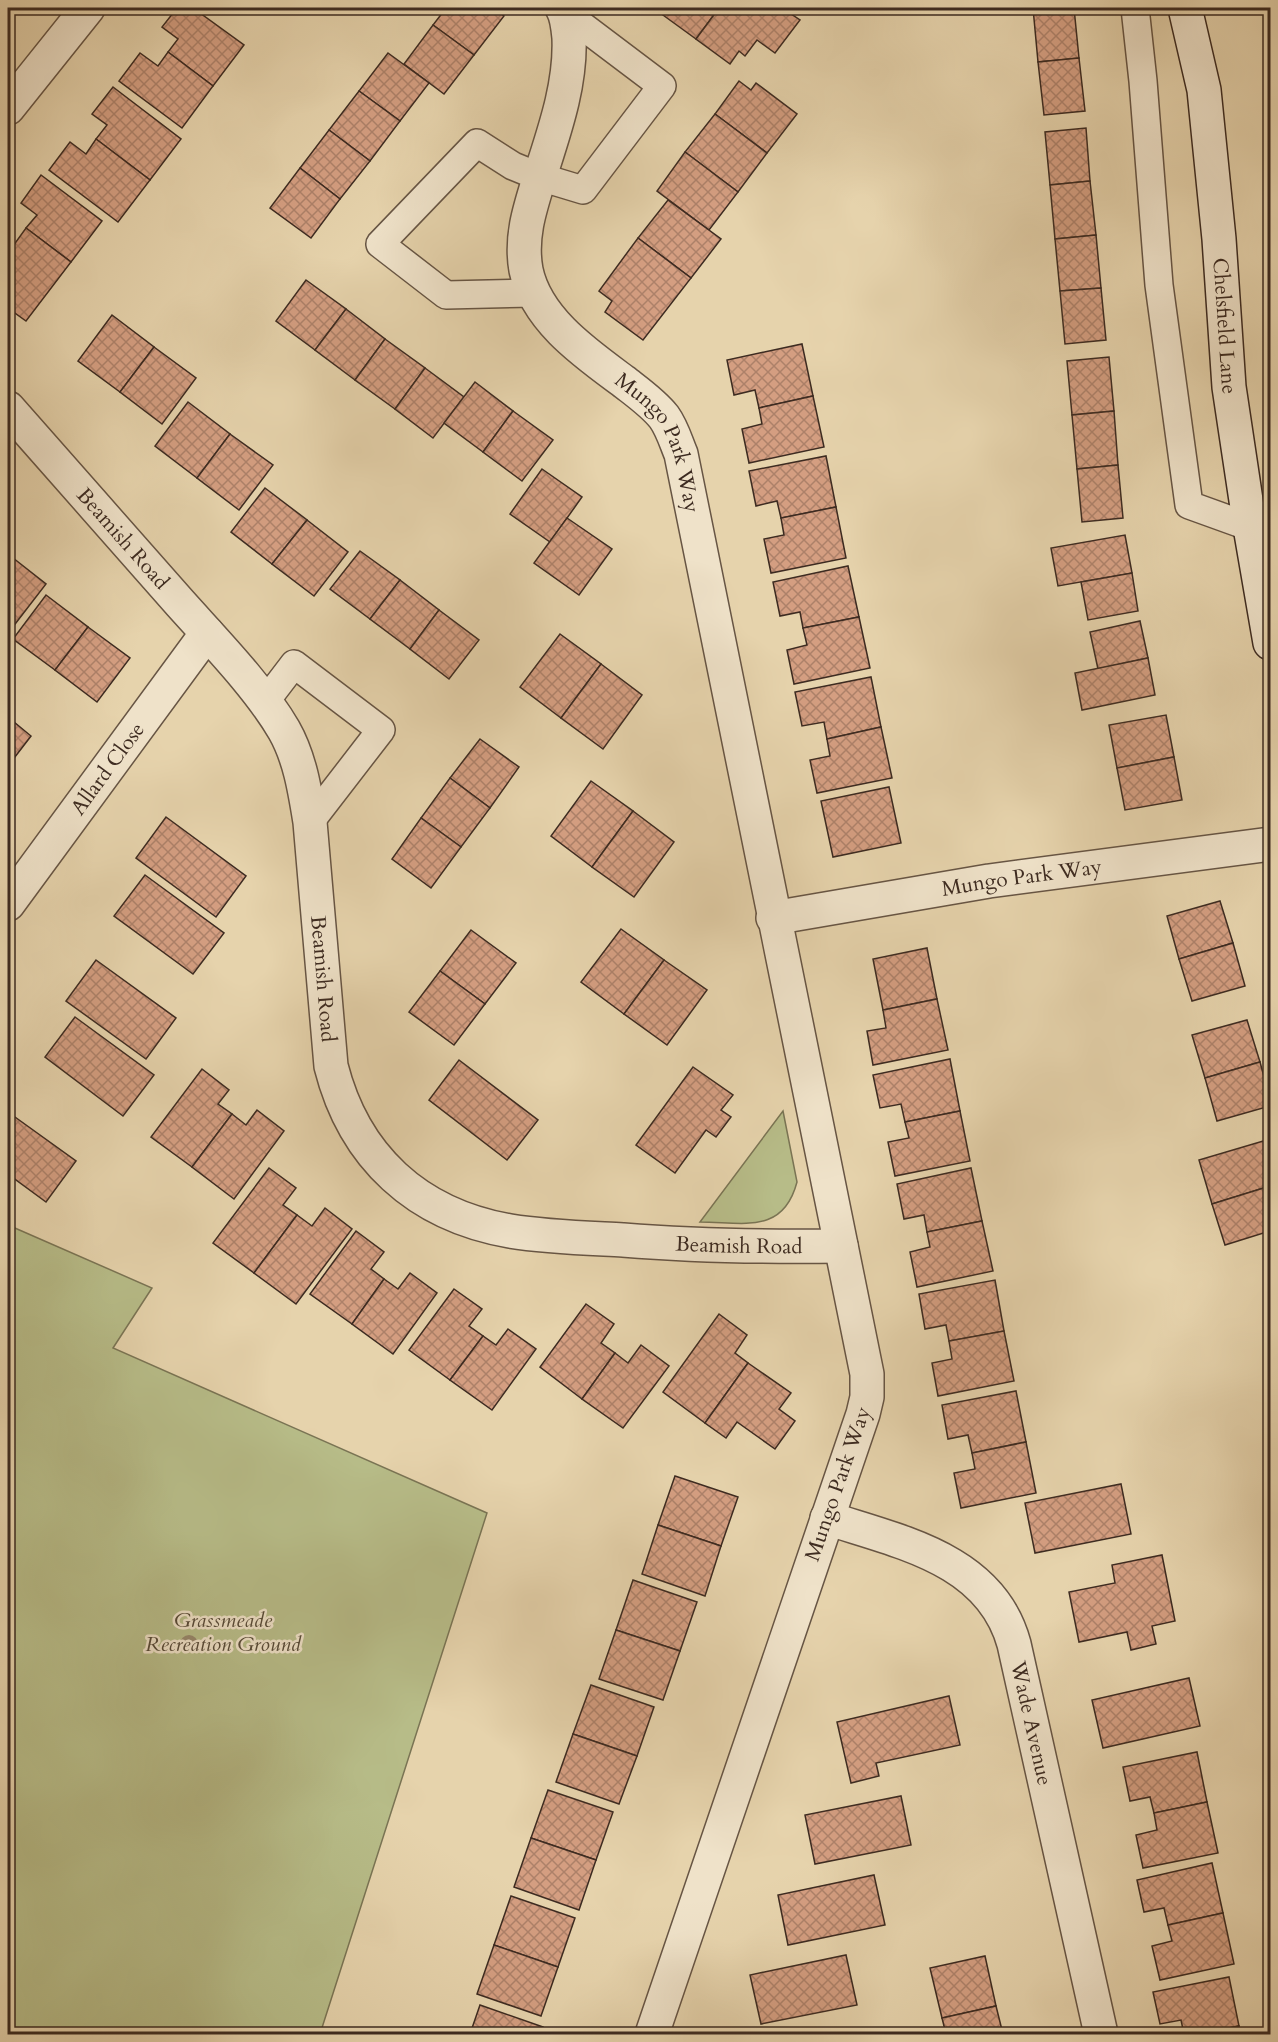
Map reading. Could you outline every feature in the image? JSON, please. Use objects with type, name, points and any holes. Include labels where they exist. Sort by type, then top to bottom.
[{"type":"street","points":[[8,108],[88,8]]},
{"type":"street","name":"Chelsfield Lane","points":[[1185,8],[1204,90],[1219,239],[1229,387],[1270,643]]},
{"type":"street","name":"Mungo Park Way","points":[[563,10],[568,30],[568,64],[557,118],[525,229],[526,270],[533,293],[555,324],[583,350],[652,404],[665,418],[674,436],[683,465],[867,1374],[867,1397],[863,1414],[652,2034]]},
{"type":"street","name":"Beamish Road","points":[[8,408],[207,633],[265,702],[285,731],[296,755],[305,788],[310,822],[331,1066],[340,1097],[358,1135],[397,1181],[419,1197],[473,1221],[541,1235],[695,1246],[758,1248],[841,1246]]},
{"type":"street","name":"Allard Close","points":[[8,904],[207,633]]},
{"type":"street","name":"Mungo Park Way","points":[[773,918],[989,881],[1270,844]]},
{"type":"street","name":"Wade Avenue","points":[[827,1518],[916,1548],[945,1561],[985,1589],[1009,1626],[1101,2034]]},
{"type":"lane","points":[[1135,8],[1159,285],[1189,505],[1250,527]]},
{"type":"lane","points":[[533,293],[446,295],[380,244],[477,143],[513,166],[583,190],[662,86],[563,10]]},
{"type":"lane","points":[[265,702],[294,663],[381,730],[310,822]]},
{"type":"green space","points":[[783,1111],[797,1182],[791,1199],[782,1211],[759,1222],[700,1222]]},
{"type":"green space","name":"Grassmeade Recreation Ground","points":[[8,1225],[152,1288],[113,1348],[487,1513],[320,2034],[8,2034]]},
{"type":"building","points":[[177,8],[193,8],[244,45],[213,86],[168,52],[178,39],[162,27]]},
{"type":"building","points":[[446,8],[493,8],[504,16],[474,55],[433,25]]},
{"type":"building","points":[[658,8],[719,8],[696,39],[656,10]]},
{"type":"building","points":[[719,8],[766,8],[772,12],[775,8],[782,8],[800,20],[775,53],[757,40],[745,56],[739,51],[730,64],[696,39]]},
{"type":"building","points":[[1033,8],[1074,8],[1079,58],[1038,62]]},
{"type":"building","points":[[433,25],[474,55],[444,94],[404,64]]},
{"type":"building","points":[[168,52],[213,86],[182,128],[119,81],[140,53],[158,66]]},
{"type":"building","points":[[388,53],[429,83],[400,121],[359,91]]},
{"type":"building","points":[[1079,58],[1085,111],[1044,115],[1038,62]]},
{"type":"building","points":[[739,81],[751,90],[756,83],[797,114],[767,153],[715,114]]},
{"type":"building","points":[[113,87],[181,139],[150,180],[96,139],[107,125],[92,114]]},
{"type":"building","points":[[359,91],[400,121],[370,161],[329,130]]},
{"type":"building","points":[[715,114],[767,153],[738,192],[685,152]]},
{"type":"building","points":[[1086,128],[1090,181],[1050,185],[1045,132]]},
{"type":"building","points":[[329,130],[370,161],[340,199],[300,168]]},
{"type":"building","points":[[96,139],[150,180],[118,222],[49,170],[70,142],[86,154]]},
{"type":"building","points":[[685,152],[738,192],[709,230],[657,191]]},
{"type":"building","points":[[300,168],[340,199],[311,238],[270,208]]},
{"type":"building","points":[[41,175],[102,221],[71,262],[26,228],[37,215],[21,203]]},
{"type":"building","points":[[1090,181],[1096,235],[1055,239],[1050,185]]},
{"type":"building","points":[[668,200],[721,239],[691,278],[638,238]]},
{"type":"building","points":[[26,228],[71,262],[26,321],[8,308],[8,253]]},
{"type":"building","points":[[1096,235],[1101,288],[1060,291],[1055,239]]},
{"type":"building","points":[[638,238],[691,278],[643,340],[605,312],[612,301],[599,291]]},
{"type":"building","points":[[306,280],[346,309],[315,350],[276,321]]},
{"type":"building","points":[[1101,288],[1106,340],[1065,344],[1060,291]]},
{"type":"building","points":[[346,309],[385,339],[355,380],[315,350]]},
{"type":"building","points":[[112,315],[154,347],[120,392],[78,361]]},
{"type":"building","points":[[385,339],[425,368],[395,409],[355,380]]},
{"type":"building","points":[[802,344],[813,396],[759,408],[755,390],[734,395],[727,360]]},
{"type":"building","points":[[154,347],[196,378],[162,424],[120,392]]},
{"type":"building","points":[[1109,357],[1114,411],[1072,415],[1067,361]]},
{"type":"building","points":[[425,368],[464,397],[433,438],[395,409]]},
{"type":"building","points":[[475,382],[513,411],[483,452],[444,423]]},
{"type":"building","points":[[813,396],[824,447],[749,463],[742,429],[762,424],[759,408]]},
{"type":"building","points":[[188,402],[230,434],[197,478],[155,446]]},
{"type":"building","points":[[513,411],[553,440],[522,481],[483,452]]},
{"type":"building","points":[[1114,411],[1118,465],[1077,469],[1072,415]]},
{"type":"building","points":[[230,434],[273,465],[239,510],[197,478]]},
{"type":"building","points":[[826,456],[836,507],[781,518],[777,501],[756,506],[749,471]]},
{"type":"building","points":[[1118,465],[1123,518],[1082,522],[1077,469]]},
{"type":"building","points":[[542,469],[582,497],[550,542],[510,514]]},
{"type":"building","points":[[265,488],[307,520],[272,564],[231,532]]},
{"type":"building","points":[[836,507],[846,558],[771,573],[764,539],[784,535],[781,518]]},
{"type":"building","points":[[567,518],[612,549],[579,595],[534,563]]},
{"type":"building","points":[[307,520],[348,552],[314,596],[272,564]]},
{"type":"building","points":[[1125,535],[1132,573],[1058,586],[1051,548]]},
{"type":"building","points":[[360,551],[400,580],[370,619],[330,589]]},
{"type":"building","points":[[8,554],[46,584],[12,628],[8,624]]},
{"type":"building","points":[[848,566],[859,617],[803,628],[800,612],[780,616],[773,582]]},
{"type":"building","points":[[1132,573],[1138,611],[1088,620],[1081,582]]},
{"type":"building","points":[[400,580],[439,610],[410,649],[370,619]]},
{"type":"building","points":[[46,595],[88,627],[55,670],[13,639]]},
{"type":"building","points":[[439,610],[479,640],[449,679],[410,649]]},
{"type":"building","points":[[859,617],[870,668],[794,684],[787,650],[807,645],[803,628]]},
{"type":"building","points":[[1140,621],[1148,658],[1098,669],[1090,632]]},
{"type":"building","points":[[88,627],[130,658],[97,702],[55,670]]},
{"type":"building","points":[[560,634],[601,664],[561,718],[520,687]]},
{"type":"building","points":[[1148,658],[1155,695],[1082,710],[1075,673]]},
{"type":"building","points":[[601,664],[642,695],[603,749],[561,718]]},
{"type":"building","points":[[871,677],[881,727],[827,739],[824,722],[802,726],[795,692]]},
{"type":"building","points":[[1166,715],[1174,757],[1117,768],[1109,725]]},
{"type":"building","points":[[8,717],[31,736],[8,766]]},
{"type":"building","points":[[881,727],[892,778],[817,793],[810,760],[830,756],[827,739]]},
{"type":"building","points":[[480,739],[519,767],[490,808],[450,778]]},
{"type":"building","points":[[1174,757],[1182,800],[1125,810],[1117,768]]},
{"type":"building","points":[[450,778],[490,808],[461,847],[421,818]]},
{"type":"building","points":[[591,781],[633,811],[592,867],[551,836]]},
{"type":"building","points":[[889,787],[901,843],[833,857],[821,801]]},
{"type":"building","points":[[633,811],[674,842],[634,897],[592,867]]},
{"type":"building","points":[[166,817],[246,876],[216,917],[136,858]]},
{"type":"building","points":[[421,818],[461,847],[431,888],[392,859]]},
{"type":"building","points":[[145,875],[224,933],[193,974],[114,916]]},
{"type":"building","points":[[1220,901],[1233,943],[1179,959],[1167,916]]},
{"type":"building","points":[[621,929],[664,960],[624,1014],[581,982]]},
{"type":"building","points":[[471,930],[516,963],[485,1004],[440,971]]},
{"type":"building","points":[[1233,943],[1245,986],[1192,1001],[1179,959]]},
{"type":"building","points":[[927,948],[937,999],[883,1010],[873,959]]},
{"type":"building","points":[[96,960],[176,1018],[146,1059],[66,1001]]},
{"type":"building","points":[[664,960],[707,990],[667,1045],[624,1014]]},
{"type":"building","points":[[440,971],[485,1004],[454,1045],[409,1012]]},
{"type":"building","points":[[937,999],[948,1050],[873,1065],[867,1031],[886,1028],[883,1010]]},
{"type":"building","points":[[75,1017],[154,1075],[123,1116],[45,1057]]},
{"type":"building","points":[[1247,1020],[1260,1062],[1205,1078],[1192,1035]]},
{"type":"building","points":[[950,1059],[960,1111],[905,1122],[901,1104],[880,1108],[873,1075]]},
{"type":"building","points":[[459,1060],[538,1120],[507,1160],[429,1100]]},
{"type":"building","points":[[1260,1062],[1270,1106],[1217,1121],[1205,1078]]},
{"type":"building","points":[[693,1067],[733,1095],[721,1110],[731,1117],[716,1137],[706,1130],[675,1173],[636,1145]]},
{"type":"building","points":[[202,1069],[229,1090],[218,1104],[232,1114],[192,1167],[151,1137]]},
{"type":"building","points":[[257,1110],[284,1131],[234,1199],[192,1167],[232,1114],[246,1125]]},
{"type":"building","points":[[960,1111],[970,1161],[895,1176],[888,1142],[909,1138],[905,1122]]},
{"type":"building","points":[[8,1112],[76,1161],[46,1202],[8,1174]]},
{"type":"building","points":[[1270,1139],[1270,1186],[1212,1204],[1199,1160]]},
{"type":"building","points":[[269,1168],[296,1188],[283,1205],[297,1215],[254,1273],[213,1243]]},
{"type":"building","points":[[971,1168],[982,1221],[927,1232],[924,1215],[904,1219],[897,1184]]},
{"type":"building","points":[[1270,1186],[1270,1231],[1225,1245],[1212,1204]]},
{"type":"building","points":[[325,1208],[352,1229],[296,1304],[254,1273],[297,1215],[312,1226]]},
{"type":"building","points":[[982,1221],[993,1271],[917,1287],[910,1252],[930,1247],[927,1232]]},
{"type":"building","points":[[356,1231],[384,1252],[371,1269],[384,1279],[352,1324],[310,1294]]},
{"type":"building","points":[[410,1273],[437,1293],[393,1354],[352,1324],[384,1279],[398,1289]]},
{"type":"building","points":[[995,1280],[1004,1331],[949,1341],[946,1325],[925,1329],[919,1294]]},
{"type":"building","points":[[454,1289],[482,1309],[469,1326],[483,1336],[450,1380],[409,1350]]},
{"type":"building","points":[[586,1304],[614,1324],[601,1343],[615,1353],[582,1399],[540,1367]]},
{"type":"building","points":[[719,1314],[747,1335],[735,1353],[748,1363],[705,1423],[663,1392]]},
{"type":"building","points":[[508,1329],[536,1349],[492,1410],[450,1380],[483,1336],[496,1345]]},
{"type":"building","points":[[1004,1331],[1014,1381],[938,1396],[932,1363],[952,1359],[949,1341]]},
{"type":"building","points":[[641,1345],[669,1366],[623,1428],[582,1399],[615,1353],[628,1363]]},
{"type":"building","points":[[748,1363],[791,1393],[779,1409],[795,1421],[775,1449],[737,1422],[726,1438],[705,1423]]},
{"type":"building","points":[[1016,1391],[1026,1442],[972,1453],[968,1435],[948,1439],[942,1405]]},
{"type":"building","points":[[1026,1442],[1036,1493],[961,1508],[954,1473],[975,1469],[972,1453]]},
{"type":"building","points":[[675,1476],[738,1497],[721,1546],[658,1525]]},
{"type":"building","points":[[1121,1484],[1131,1534],[1035,1553],[1025,1503]]},
{"type":"building","points":[[658,1525],[721,1546],[705,1596],[642,1574]]},
{"type":"building","points":[[1162,1555],[1175,1621],[1152,1626],[1156,1644],[1131,1650],[1127,1632],[1079,1642],[1069,1592],[1115,1583],[1112,1565]]},
{"type":"building","points":[[633,1580],[697,1602],[680,1651],[616,1630]]},
{"type":"building","points":[[616,1630],[680,1651],[663,1700],[599,1679]]},
{"type":"building","points":[[1189,1678],[1200,1726],[1103,1748],[1092,1700]]},
{"type":"building","points":[[591,1685],[654,1707],[637,1756],[573,1734]]},
{"type":"building","points":[[949,1696],[960,1745],[876,1763],[879,1776],[851,1783],[837,1722]]},
{"type":"building","points":[[573,1734],[637,1756],[619,1804],[556,1782]]},
{"type":"building","points":[[1197,1752],[1207,1802],[1154,1813],[1150,1797],[1130,1801],[1123,1767]]},
{"type":"building","points":[[548,1790],[613,1812],[596,1860],[531,1838]]},
{"type":"building","points":[[901,1796],[911,1845],[815,1864],[805,1815]]},
{"type":"building","points":[[1207,1802],[1218,1853],[1143,1868],[1136,1835],[1157,1830],[1154,1813]]},
{"type":"building","points":[[531,1838],[596,1860],[579,1910],[514,1887]]},
{"type":"building","points":[[1212,1863],[1223,1913],[1168,1925],[1164,1908],[1144,1912],[1137,1880]]},
{"type":"building","points":[[874,1875],[885,1925],[788,1945],[778,1895]]},
{"type":"building","points":[[511,1896],[575,1918],[558,1967],[494,1945]]},
{"type":"building","points":[[1223,1913],[1234,1964],[1160,1980],[1152,1946],[1172,1941],[1168,1925]]},
{"type":"building","points":[[494,1945],[558,1967],[541,2016],[477,1994]]},
{"type":"building","points":[[846,1955],[857,2005],[761,2024],[750,1975]]},
{"type":"building","points":[[985,1956],[996,2006],[942,2018],[930,1968]]},
{"type":"building","points":[[1229,1977],[1239,2026],[1199,2034],[1184,2034],[1181,2020],[1160,2024],[1153,1992]]},
{"type":"building","points":[[480,2005],[543,2027],[540,2034],[470,2034]]},
{"type":"building","points":[[996,2006],[1003,2034],[946,2034],[942,2018]]},
{"type":"building","points":[[1239,2026],[1241,2034],[1199,2034]]}]
